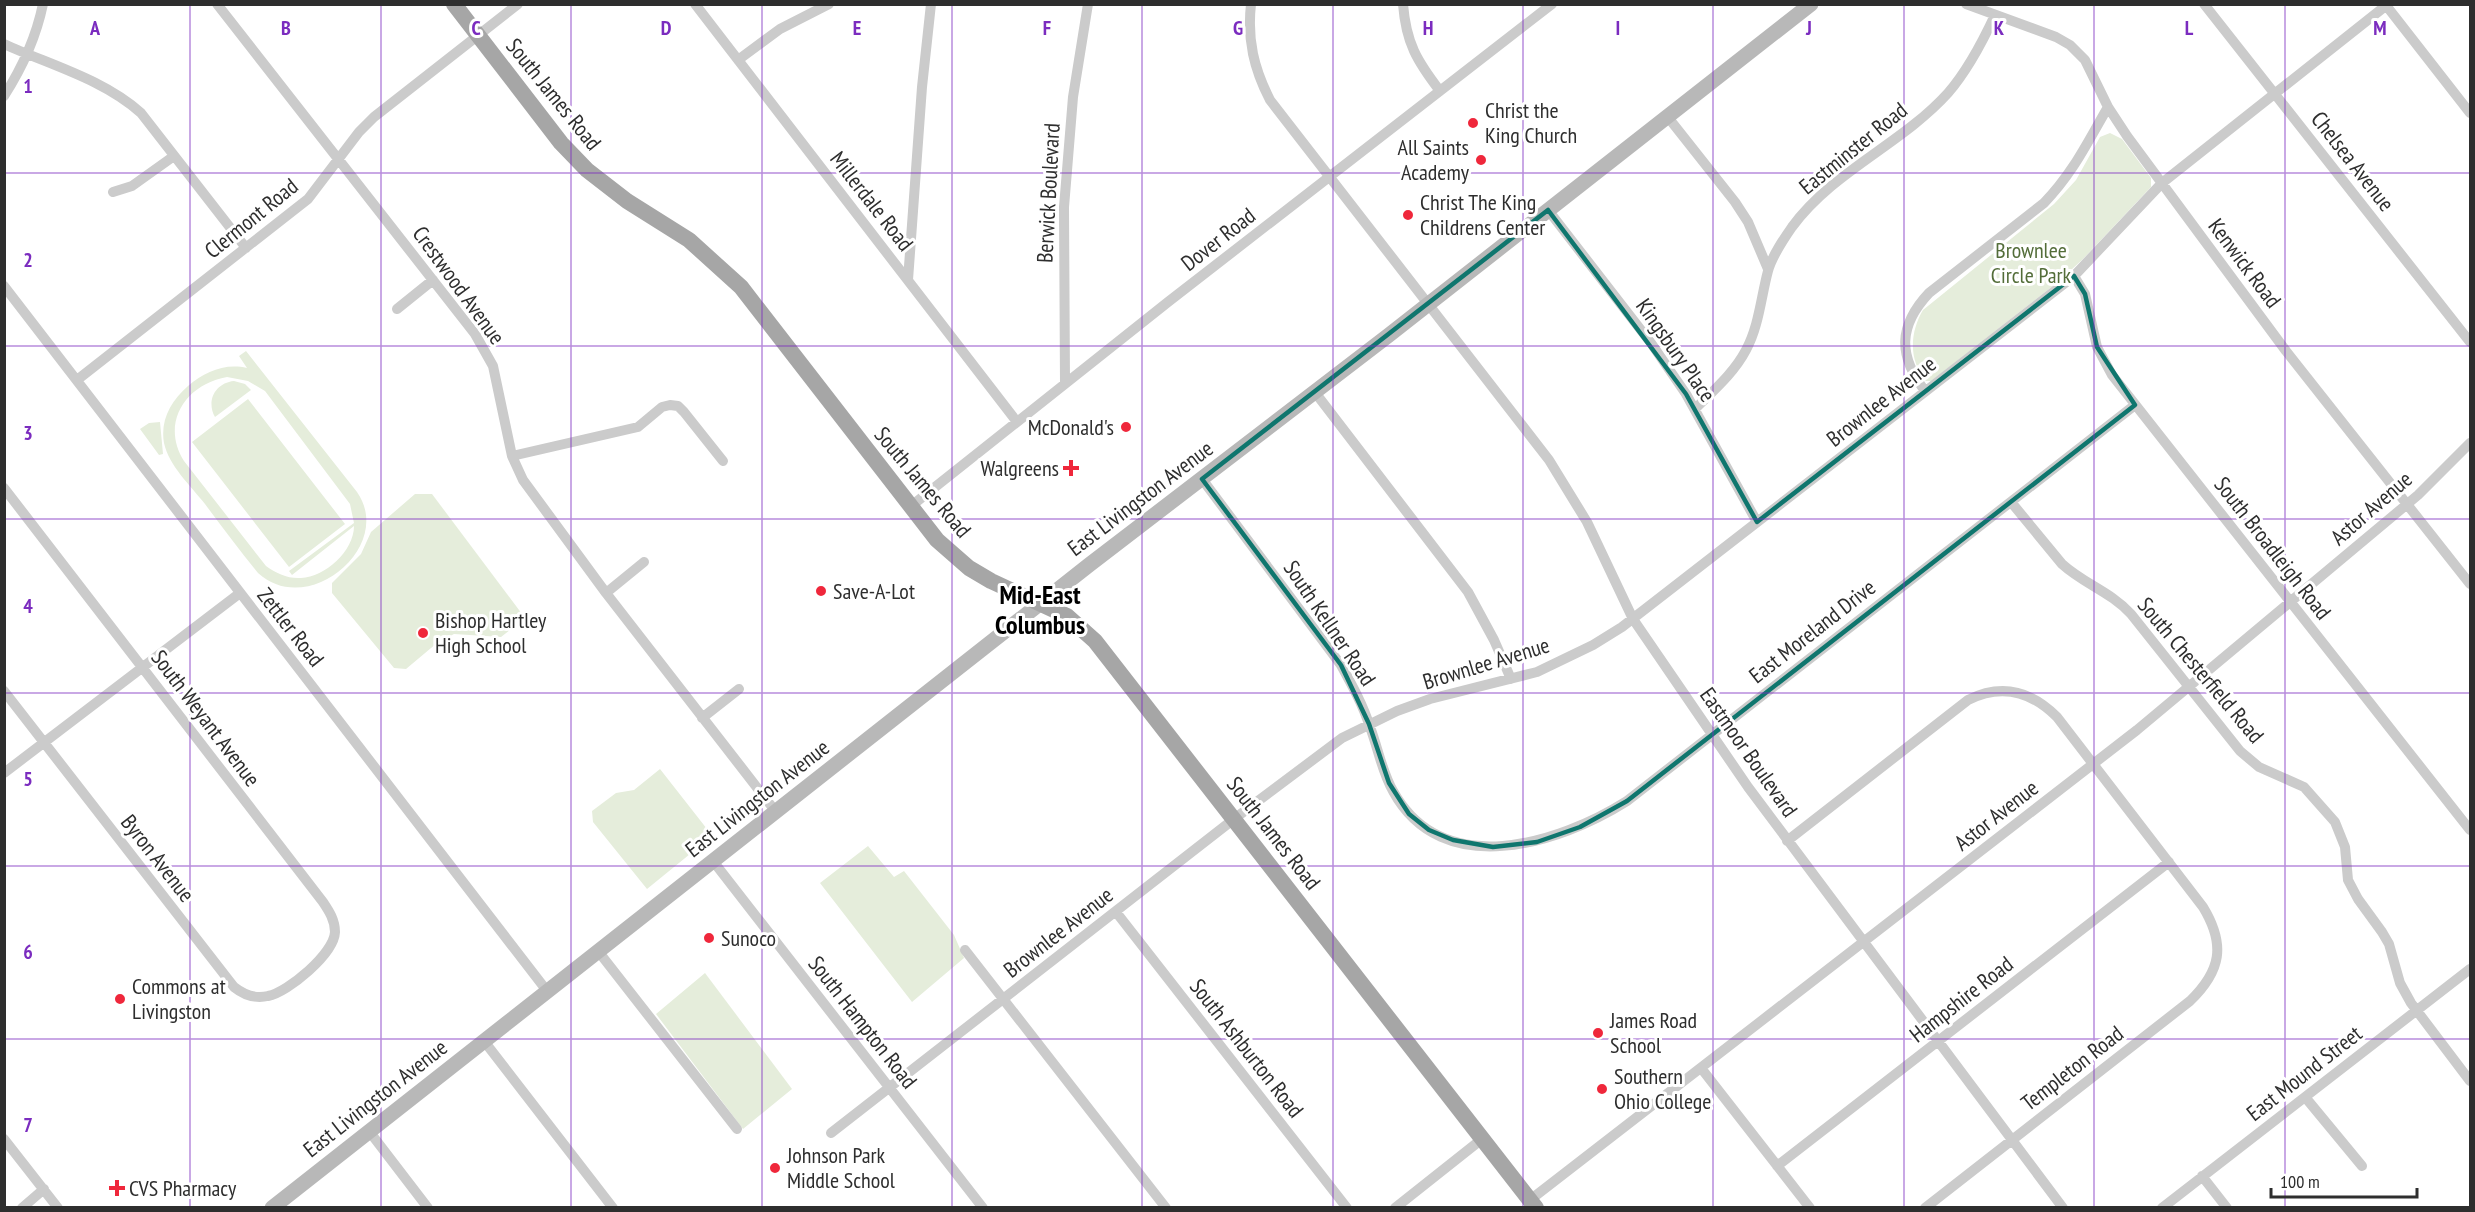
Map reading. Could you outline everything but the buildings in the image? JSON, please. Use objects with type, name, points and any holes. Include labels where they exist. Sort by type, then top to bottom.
[{"type":"main road","name":"South James Road","points":[[454,4],[561,143],[587,170],[627,201],[667,225],[697,247],[741,287],[937,540],[969,568],[1067,616],[1095,641],[1533,1204]]},
{"type":"main road","name":"East Livingston Avenue","points":[[272,1208],[1039,604],[1203,479],[1811,4]]},
{"type":"street","points":[[4,96],[36,33],[43,4]]},
{"type":"street","name":"Crestwood Avenue","points":[[218,4],[475,334],[493,366],[512,456],[536,500],[776,812]]},
{"type":"street","name":"Clermont Road","points":[[77,380],[308,199],[374,117],[518,4]]},
{"type":"street","name":"Millerdale Road","points":[[696,4],[1017,422]]},
{"type":"street","points":[[738,60],[780,29],[829,4]]},
{"type":"street","points":[[908,280],[922,87],[932,4]]},
{"type":"street","name":"Berwick Boulevard","points":[[1065,384],[1064,207],[1073,97],[1088,4]]},
{"type":"street","name":"Eastmoor Boulevard","points":[[1251,4],[1250,39],[1253,58],[1260,80],[1275,107],[1549,460],[1587,522],[1633,619],[1712,735],[1787,841],[2063,1208]]},
{"type":"street","points":[[1403,4],[1410,44],[1419,64],[1440,91]]},
{"type":"street","name":"Dover Road","points":[[910,507],[1328,177],[1552,4]]},
{"type":"street","name":"Kenwick Road","points":[[1966,4],[2056,37],[2070,45],[2082,56],[2108,107],[2162,183],[2286,351],[2470,584]]},
{"type":"street","name":"Chelsea Avenue","points":[[2204,4],[2470,342]]},
{"type":"street","points":[[2386,5],[2470,113]]},
{"type":"street","name":"Brownlee Avenue","points":[[831,1133],[1234,819],[1334,744],[1397,711],[1430,699],[1537,672],[1593,645],[1633,619],[2074,276],[2162,183],[2386,5]]},
{"type":"street","name":"Eastminster Road","points":[[1695,409],[1746,350],[1753,333],[1768,269],[1783,242],[1808,208],[1925,114],[1947,93],[1970,65],[1995,15]]},
{"type":"street","points":[[4,44],[110,90],[141,113],[246,248]]},
{"type":"street","points":[[1925,391],[1911,369],[1905,352],[1905,335],[1918,305],[1938,286],[2044,204],[2081,158],[2108,107]]},
{"type":"street","points":[[1667,116],[1749,222],[1768,269]]},
{"type":"street","points":[[113,192],[132,186],[174,156]]},
{"type":"street","name":"Kingsbury Place","points":[[1548,210],[1651,343],[1695,409],[1757,522]]},
{"type":"street","name":"South Broadleigh Road","points":[[2074,276],[2085,294],[2097,347],[2112,375],[2470,830]]},
{"type":"street","points":[[397,309],[433,280]]},
{"type":"street","name":"Zettler Road","points":[[4,286],[547,991]]},
{"type":"street","points":[[1314,391],[1468,592],[1494,639],[1511,679]]},
{"type":"street","points":[[512,456],[638,427],[662,407],[670,405],[678,406],[684,412],[723,461]]},
{"type":"street","name":"East Moreland Drive","points":[[1493,847],[1538,842],[1602,817],[1627,801],[2135,405]]},
{"type":"street","name":"Astor Avenue","points":[[1533,1204],[1701,1068],[2189,687],[2408,504],[2470,443]]},
{"type":"street","name":"South Kellner Road","points":[[1203,479],[1341,665],[1357,693],[1370,724],[1389,783],[1409,814],[1429,830],[1445,838],[1472,845],[1493,847]]},
{"type":"street","name":"South Weyant Avenue","points":[[4,488],[329,911],[334,922],[335,933],[332,945],[323,958],[302,974]]},
{"type":"street","name":"South Chesterfield Road","points":[[2011,501],[2062,564],[2071,572],[2121,602],[2250,759],[2270,772],[2304,787],[2336,822],[2343,840],[2348,880],[2352,890],[2389,944],[2400,983],[2416,1011],[2470,1081]]},
{"type":"street","points":[[606,593],[644,562]]},
{"type":"street","points":[[4,773],[240,593]]},
{"type":"street","points":[[702,718],[739,689]]},
{"type":"street","points":[[1787,841],[1958,707],[1979,695],[2003,690],[2024,693],[2044,705],[2057,717],[2169,862]]},
{"type":"street","name":"Byron Avenue","points":[[4,691],[234,987],[250,996],[270,996],[279,992],[302,974]]},
{"type":"street","name":"South Hampton Road","points":[[713,861],[983,1208]]},
{"type":"street","name":"Templeton Road","points":[[1925,1208],[2190,1001],[2212,976],[2218,959],[2212,925],[2203,907],[2169,862]]},
{"type":"street","name":"Hampshire Road","points":[[1778,1166],[2169,862]]},
{"type":"street","name":"South Ashburton Road","points":[[1116,912],[1347,1208]]},
{"type":"street","points":[[965,950],[1166,1208]]},
{"type":"street","points":[[598,951],[736,1129]]},
{"type":"street","name":"East Mound Street","points":[[2162,1208],[2470,969]]},
{"type":"street","points":[[484,1041],[613,1208]]},
{"type":"street","points":[[1701,1068],[1810,1208]]},
{"type":"street","points":[[2305,1097],[2362,1166]]},
{"type":"street","points":[[369,1131],[428,1208]]},
{"type":"street","points":[[4,1139],[58,1208]]},
{"type":"street","points":[[1395,1208],[1482,1139]]},
{"type":"street","points":[[2202,1176],[2227,1208]]},
{"type":"street","points":[[22,1208],[44,1189]]},
{"type":"highlighted area","points":[[1548,210],[1686,394],[1757,522],[2074,276],[2085,294],[2097,347],[2135,405],[1627,801],[1580,827],[1537,842],[1493,847],[1453,840],[1429,830],[1409,814],[1389,783],[1369,724],[1341,665],[1202,479]]},
{"type":"green space","name":"Brownlee Circle Park","points":[[2110,133],[2122,139],[2151,178],[2151,187],[2058,282],[1931,381],[1926,381],[1916,364],[1913,346],[1915,327],[1923,310],[2054,204],[2076,180],[2100,137]]},
{"type":"green space","points":[[246,351],[357,492],[366,513],[365,534],[356,553],[340,570],[321,582],[300,587],[278,585],[258,573],[181,475],[164,443],[165,419],[177,398],[188,386],[215,370],[230,367],[247,368],[239,356]],"holes":[[[227,377],[248,381],[265,391],[350,504],[354,523],[289,571],[292,575],[354,526],[353,535],[344,553],[328,568],[310,577],[287,576],[266,566],[184,461],[177,447],[176,420],[181,407],[189,397],[212,381]]]},
{"type":"green space","points":[[234,381],[245,384],[251,390],[215,417],[212,411],[214,394],[222,385]]},
{"type":"green space","points":[[248,399],[345,524],[289,567],[192,442]]},
{"type":"green space","points":[[160,422],[163,454],[159,455],[140,429],[149,423]]},
{"type":"green space","points":[[415,494],[432,494],[525,618],[501,637],[454,634],[437,643],[406,669],[394,668],[332,593],[332,583],[361,554],[371,532]]},
{"type":"green space","points":[[660,769],[707,829],[706,841],[647,889],[593,822],[592,811],[616,793],[634,790]]},
{"type":"green space","points":[[868,846],[894,877],[904,871],[954,935],[964,958],[912,1002],[820,883]]},
{"type":"green space","points":[[705,973],[792,1089],[743,1129],[656,1014]]},
{"type":"place","name":"Christ the King Church","points":[[1473,123]]},
{"type":"place","name":"All Saints Academy","points":[[1481,160]]},
{"type":"place","name":"Christ The King Childrens Center","points":[[1408,215]]},
{"type":"place","name":"McDonald's","points":[[1126,427]]},
{"type":"place","name":"Walgreens","points":[[1071,468]]},
{"type":"place","name":"Save-A-Lot","points":[[821,591]]},
{"type":"place","name":"Bishop Hartley High School","points":[[423,633]]},
{"type":"place","name":"Sunoco","points":[[709,938]]},
{"type":"place","name":"Commons at Livingston","points":[[120,999]]},
{"type":"place","name":"James Road School","points":[[1598,1033]]},
{"type":"place","name":"Southern Ohio College","points":[[1602,1089]]},
{"type":"place","name":"Johnson Park Middle School","points":[[775,1168]]},
{"type":"place","name":"CVS Pharmacy","points":[[117,1188]]},
{"type":"district","name":"Mid-East Columbus","points":[[1040,610]]}]
